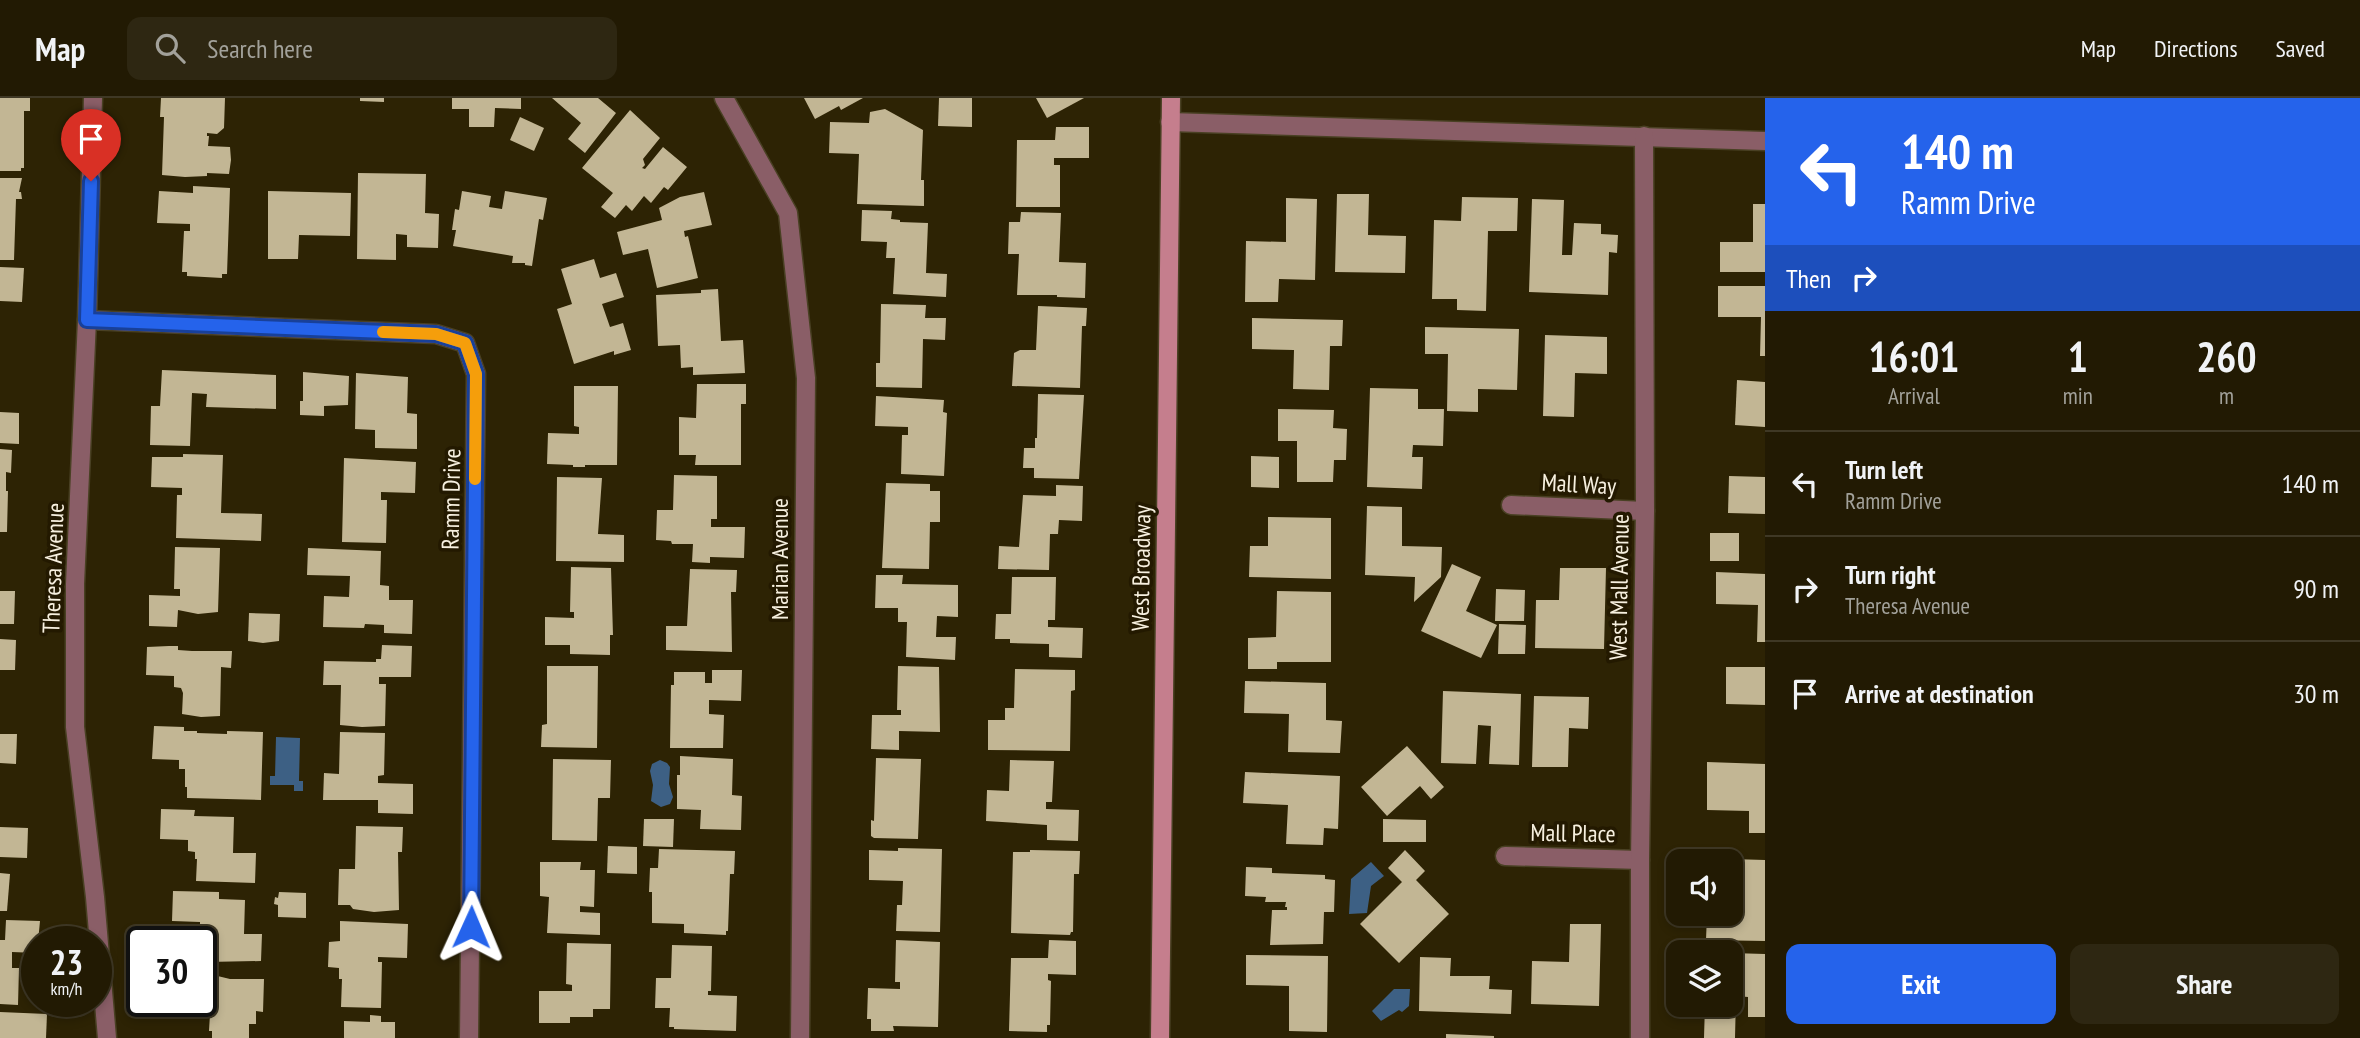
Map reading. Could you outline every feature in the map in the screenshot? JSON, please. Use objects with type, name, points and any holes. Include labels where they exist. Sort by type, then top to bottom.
[{"type":"main road","name":"West Broadway","points":[[1160,1038],[1171,98]]},
{"type":"street","name":"Theresa Avenue","points":[[93,98],[87,320],[75,584],[75,727],[95,897],[107,1038]]},
{"type":"street","name":"Marian Avenue","points":[[724,98],[788,213],[806,378],[800,1038]]},
{"type":"street","points":[[1170,122],[1765,141]]},
{"type":"street","name":"West Mall Avenue","points":[[1640,1038],[1645,512],[1644,136]]},
{"type":"street","name":"Ramm Drive","points":[[87,320],[436,334],[465,343],[476,374],[469,1038]]},
{"type":"street","name":"Mall Way","points":[[1511,505],[1645,512]]},
{"type":"street","name":"Mall Place","points":[[1505,856],[1640,859]]},
{"type":"water","points":[[276,737],[300,738],[299,781],[303,781],[303,791],[294,791],[294,785],[270,785],[270,776],[275,776]]},
{"type":"water","points":[[660,760],[670,767],[669,784],[673,797],[670,804],[661,807],[651,801],[653,785],[650,771],[652,764]]},
{"type":"water","points":[[1371,862],[1384,876],[1371,886],[1367,913],[1349,914],[1351,879]]},
{"type":"water","points":[[1394,989],[1410,989],[1409,1006],[1381,1021],[1372,1011]]},
{"type":"building","points":[[0,98],[30,98],[30,111],[24,111],[24,168],[21,168],[21,171],[0,171]]},
{"type":"building","points":[[161,98],[225,98],[224,128],[217,134],[207,133],[207,136],[208,146],[230,147],[229,174],[207,173],[207,176],[185,177],[162,175],[164,117],[160,117]]},
{"type":"building","points":[[360,98],[384,98],[384,102],[360,101]]},
{"type":"building","points":[[452,98],[521,98],[521,109],[495,108],[494,127],[469,127],[469,109],[452,109]]},
{"type":"building","points":[[552,98],[598,98],[616,113],[585,153],[568,139],[581,123]]},
{"type":"building","points":[[804,98],[863,98],[841,110],[839,106],[815,119]]},
{"type":"building","points":[[939,98],[972,98],[972,127],[938,126]]},
{"type":"building","points":[[1036,98],[1084,98],[1047,118]]},
{"type":"building","points":[[885,109],[923,130],[921,180],[924,180],[924,206],[857,204],[859,154],[829,153],[830,122],[869,123],[870,112]]},
{"type":"building","points":[[630,110],[660,138],[643,159],[645,165],[642,168],[645,169],[663,147],[687,167],[668,190],[664,187],[651,203],[644,196],[632,211],[626,205],[615,218],[601,207],[613,193],[582,168]]},
{"type":"building","points":[[520,117],[544,128],[534,151],[510,140]]},
{"type":"building","points":[[1056,127],[1089,127],[1089,158],[1054,158],[1054,165],[1060,165],[1060,207],[1016,207],[1017,140],[1055,140]]},
{"type":"building","points":[[358,173],[426,174],[425,213],[439,214],[438,248],[407,247],[407,235],[396,234],[396,260],[357,259]]},
{"type":"building","points":[[0,178],[22,178],[19,192],[22,199],[16,199],[14,260],[0,260]]},
{"type":"building","points":[[193,186],[230,188],[227,274],[222,274],[222,278],[187,276],[187,272],[182,272],[184,231],[190,231],[190,224],[157,223],[159,191],[193,193]]},
{"type":"building","points":[[268,191],[351,193],[350,236],[299,235],[298,259],[268,259]]},
{"type":"building","points":[[462,191],[491,196],[489,207],[502,209],[505,191],[547,198],[543,220],[539,219],[532,266],[512,263],[513,256],[453,246],[456,230],[452,230],[455,209],[459,210]]},
{"type":"building","points":[[704,192],[712,225],[684,231],[685,237],[688,236],[698,278],[657,288],[648,249],[623,255],[617,232],[662,220],[659,208],[680,197]]},
{"type":"building","points":[[1337,194],[1369,194],[1368,235],[1406,236],[1405,273],[1335,272]]},
{"type":"building","points":[[1462,197],[1518,198],[1517,231],[1488,231],[1486,311],[1457,310],[1457,299],[1432,299],[1434,220],[1461,221]]},
{"type":"building","points":[[1286,198],[1317,199],[1315,280],[1279,279],[1278,302],[1245,302],[1246,241],[1286,242]]},
{"type":"building","points":[[1532,199],[1564,200],[1562,255],[1572,255],[1574,223],[1601,224],[1601,234],[1618,235],[1617,253],[1609,252],[1608,295],[1529,292]]},
{"type":"building","points":[[1753,204],[1765,204],[1765,272],[1720,272],[1720,242],[1753,242]]},
{"type":"building","points":[[862,210],[892,211],[891,219],[900,222],[928,223],[926,273],[947,274],[946,297],[893,294],[895,258],[886,258],[887,242],[861,241]]},
{"type":"building","points":[[1021,212],[1061,213],[1059,262],[1086,263],[1085,298],[1017,295],[1019,254],[1008,254],[1009,222],[1020,222]]},
{"type":"building","points":[[594,259],[600,278],[616,273],[624,297],[602,304],[610,327],[623,323],[631,350],[614,355],[614,351],[574,364],[557,309],[572,304],[561,269]]},
{"type":"building","points":[[0,267],[24,268],[22,302],[0,301]]},
{"type":"building","points":[[1718,286],[1765,286],[1765,356],[1760,356],[1761,317],[1718,317]]},
{"type":"building","points":[[718,289],[721,341],[743,340],[745,373],[693,375],[693,367],[681,368],[680,345],[658,346],[656,295],[701,293],[701,290]]},
{"type":"building","points":[[881,304],[926,305],[925,318],[946,318],[945,340],[923,339],[922,388],[876,387],[876,363],[880,363]]},
{"type":"building","points":[[1038,306],[1087,308],[1086,326],[1082,326],[1080,388],[1012,386],[1014,353],[1020,350],[1036,350]]},
{"type":"building","points":[[1252,318],[1343,320],[1342,346],[1330,346],[1329,390],[1293,389],[1294,350],[1252,349]]},
{"type":"building","points":[[1425,327],[1519,329],[1517,390],[1478,389],[1478,412],[1447,411],[1448,354],[1425,354]]},
{"type":"building","points":[[1545,335],[1607,337],[1607,374],[1575,373],[1574,417],[1543,416]]},
{"type":"building","points":[[162,370],[276,375],[276,409],[206,407],[207,394],[192,393],[190,446],[150,445],[151,406],[160,406]]},
{"type":"building","points":[[303,372],[349,376],[348,405],[324,406],[324,416],[300,415]]},
{"type":"building","points":[[356,373],[408,377],[407,413],[417,414],[417,449],[375,448],[375,430],[355,429]]},
{"type":"building","points":[[1737,380],[1765,382],[1765,427],[1735,425]]},
{"type":"building","points":[[697,384],[746,384],[746,404],[741,404],[741,465],[695,465],[696,455],[679,455],[679,417],[696,418]]},
{"type":"building","points":[[574,386],[618,386],[617,465],[573,467],[547,464],[548,433],[579,434],[579,427],[574,426]]},
{"type":"building","points":[[1370,388],[1418,389],[1418,409],[1444,409],[1443,446],[1413,445],[1412,457],[1423,457],[1422,489],[1367,487]]},
{"type":"building","points":[[1038,394],[1084,395],[1079,479],[1034,478],[1034,468],[1023,468],[1024,448],[1035,448]]},
{"type":"building","points":[[876,396],[944,400],[943,412],[947,413],[944,476],[901,474],[902,435],[908,435],[908,427],[875,426]]},
{"type":"building","points":[[1278,409],[1334,410],[1333,428],[1347,429],[1346,460],[1334,460],[1333,482],[1297,482],[1297,441],[1278,441]]},
{"type":"building","points":[[0,412],[19,413],[19,444],[0,443]]},
{"type":"building","points":[[0,449],[12,450],[11,473],[6,472],[7,532],[0,532]]},
{"type":"building","points":[[183,454],[223,455],[221,513],[262,514],[261,541],[176,538],[177,495],[182,495],[182,488],[151,487],[152,457],[183,457]]},
{"type":"building","points":[[1251,456],[1279,457],[1279,488],[1251,487]]},
{"type":"building","points":[[344,458],[416,462],[415,493],[381,492],[381,500],[387,500],[386,543],[342,542]]},
{"type":"building","points":[[674,475],[717,476],[717,519],[711,519],[711,527],[745,527],[744,558],[710,557],[710,563],[692,562],[693,544],[672,544],[671,541],[656,540],[657,510],[673,510]]},
{"type":"building","points":[[1729,476],[1765,477],[1765,514],[1728,513]]},
{"type":"building","points":[[557,477],[602,478],[598,534],[624,535],[624,562],[556,561]]},
{"type":"building","points":[[886,483],[930,484],[930,491],[940,491],[940,522],[930,522],[929,569],[882,568]]},
{"type":"building","points":[[1056,485],[1083,486],[1082,521],[1059,520],[1058,534],[1050,534],[1049,570],[998,569],[999,546],[1019,547],[1023,495],[1056,496]]},
{"type":"building","points":[[1367,506],[1402,507],[1402,546],[1442,547],[1441,577],[1414,602],[1415,577],[1365,575]]},
{"type":"building","points":[[1268,517],[1331,518],[1331,579],[1249,577],[1250,546],[1268,546]]},
{"type":"building","points":[[1710,533],[1739,533],[1739,561],[1710,561]]},
{"type":"building","points":[[175,547],[220,548],[218,612],[198,614],[178,610],[177,627],[149,626],[149,595],[180,596],[180,589],[174,589]]},
{"type":"building","points":[[308,548],[381,551],[380,585],[389,586],[389,600],[413,600],[412,634],[384,633],[384,625],[365,624],[364,628],[323,627],[324,596],[349,597],[350,576],[307,575]]},
{"type":"building","points":[[1452,564],[1481,577],[1466,611],[1497,625],[1481,658],[1421,631]]},
{"type":"building","points":[[571,567],[611,568],[613,635],[610,635],[610,655],[570,654],[570,645],[545,645],[545,617],[574,618],[574,612],[570,612]]},
{"type":"building","points":[[1560,568],[1606,568],[1604,649],[1535,648],[1536,600],[1559,600]]},
{"type":"building","points":[[690,569],[737,570],[736,592],[731,592],[732,652],[666,650],[666,626],[687,626]]},
{"type":"building","points":[[1716,572],[1765,574],[1765,642],[1757,642],[1758,605],[1716,604]]},
{"type":"building","points":[[876,575],[903,575],[902,584],[958,585],[958,617],[937,616],[936,637],[956,637],[955,660],[906,657],[907,622],[898,622],[898,608],[875,608]]},
{"type":"building","points":[[1012,577],[1056,577],[1055,620],[1048,620],[1048,627],[1083,628],[1082,658],[1049,657],[1049,644],[1010,643],[1010,639],[995,639],[996,614],[1011,614]]},
{"type":"building","points":[[1496,589],[1525,590],[1524,621],[1495,621]]},
{"type":"building","points":[[0,591],[15,591],[14,624],[0,624]]},
{"type":"building","points":[[1277,591],[1331,592],[1331,662],[1277,662],[1277,669],[1248,669],[1248,638],[1276,637]]},
{"type":"building","points":[[249,613],[280,614],[279,641],[248,641]]},
{"type":"building","points":[[1499,624],[1526,625],[1525,654],[1498,654]]},
{"type":"building","points":[[0,639],[16,640],[15,670],[0,670]]},
{"type":"building","points":[[382,645],[412,646],[411,677],[379,677],[379,684],[386,684],[385,726],[340,725],[341,685],[323,685],[324,661],[376,662],[376,659],[381,659]]},
{"type":"building","points":[[178,646],[178,650],[232,651],[231,668],[221,667],[220,716],[182,714],[183,693],[181,688],[174,687],[174,676],[146,675],[147,647]]},
{"type":"building","points":[[547,666],[598,666],[597,748],[541,747],[542,725],[547,724]]},
{"type":"building","points":[[898,666],[939,667],[940,732],[899,731],[899,750],[871,749],[872,715],[901,715],[901,710],[897,710]]},
{"type":"building","points":[[1726,667],[1765,667],[1765,705],[1726,704]]},
{"type":"building","points":[[1015,669],[1075,670],[1075,690],[1071,691],[1070,751],[988,750],[988,720],[1005,720],[1005,708],[1014,708]]},
{"type":"building","points":[[712,670],[742,670],[741,701],[709,700],[709,714],[724,715],[723,748],[670,748],[671,685],[674,685],[674,672],[705,672],[705,683],[712,683]]},
{"type":"building","points":[[1245,681],[1326,683],[1326,720],[1342,721],[1340,753],[1288,752],[1289,714],[1244,713]]},
{"type":"building","points":[[1443,691],[1521,694],[1519,765],[1489,764],[1491,726],[1478,725],[1476,764],[1441,763]]},
{"type":"building","points":[[1534,696],[1589,697],[1588,729],[1569,728],[1568,767],[1532,767]]},
{"type":"building","points":[[154,726],[184,727],[184,731],[197,733],[263,732],[261,800],[187,798],[185,769],[179,769],[179,760],[152,759]]},
{"type":"building","points":[[340,732],[385,733],[384,775],[378,776],[378,783],[413,784],[413,814],[378,813],[378,800],[323,800],[324,773],[339,774]]},
{"type":"building","points":[[0,734],[17,734],[16,764],[0,763]]},
{"type":"building","points":[[1407,746],[1444,787],[1431,799],[1420,786],[1387,816],[1361,787]]},
{"type":"building","points":[[680,756],[733,759],[732,795],[742,796],[741,830],[700,829],[701,810],[677,809]]},
{"type":"building","points":[[876,758],[921,759],[918,839],[871,836]]},
{"type":"building","points":[[553,759],[611,760],[610,798],[598,798],[597,841],[552,840]]},
{"type":"building","points":[[1010,760],[1054,761],[1052,802],[1046,802],[1046,809],[1079,810],[1078,841],[1047,840],[1047,825],[986,821],[987,790],[1009,791]]},
{"type":"building","points":[[1707,762],[1765,764],[1765,833],[1749,833],[1749,811],[1707,810]]},
{"type":"building","points":[[1245,772],[1340,776],[1338,829],[1324,828],[1323,845],[1286,844],[1288,805],[1243,803]]},
{"type":"building","points":[[161,809],[195,810],[194,816],[234,817],[233,853],[256,853],[255,883],[196,881],[197,859],[195,852],[188,851],[188,840],[160,839]]},
{"type":"building","points":[[644,819],[674,819],[673,847],[643,846]]},
{"type":"building","points":[[1383,819],[1426,820],[1426,842],[1383,842]]},
{"type":"building","points":[[356,826],[403,827],[402,852],[398,852],[399,910],[374,912],[353,909],[350,905],[338,905],[339,869],[355,869]]},
{"type":"building","points":[[0,827],[28,828],[27,858],[0,857]]},
{"type":"building","points":[[608,846],[637,847],[637,874],[607,873]]},
{"type":"building","points":[[898,848],[942,849],[940,932],[896,931],[897,905],[902,905],[903,881],[869,880],[869,850],[898,851]]},
{"type":"building","points":[[659,849],[735,851],[734,874],[730,874],[726,935],[684,933],[684,924],[652,923],[650,868],[658,868]]},
{"type":"building","points":[[1405,850],[1425,871],[1416,880],[1449,914],[1399,963],[1360,924],[1402,882],[1388,868]]},
{"type":"building","points":[[1080,851],[1079,874],[1074,874],[1073,932],[1070,935],[1011,933],[1013,852]]},
{"type":"building","points":[[1743,859],[1765,860],[1765,941],[1706,940],[1707,926],[1743,926]]},
{"type":"building","points":[[540,862],[581,862],[580,870],[595,870],[594,907],[580,906],[580,912],[600,913],[600,935],[547,933],[549,897],[540,896]]},
{"type":"building","points":[[1246,867],[1272,868],[1272,873],[1325,875],[1325,879],[1335,880],[1334,912],[1324,912],[1323,944],[1270,945],[1272,910],[1287,910],[1286,902],[1265,902],[1266,897],[1245,896]]},
{"type":"building","points":[[0,873],[10,874],[7,911],[0,911]]},
{"type":"building","points":[[173,891],[219,892],[219,899],[245,900],[244,934],[262,934],[261,961],[217,962],[217,926],[172,921]]},
{"type":"building","points":[[279,892],[306,893],[306,918],[278,917],[278,905],[274,904]]},
{"type":"building","points":[[6,920],[40,921],[40,926],[21,926],[21,952],[12,952],[12,968],[19,968],[18,1005],[0,1004],[0,940],[5,940]]},
{"type":"building","points":[[340,921],[408,924],[407,958],[378,957],[378,962],[382,962],[381,1008],[341,1007],[342,979],[339,979],[339,968],[328,967],[329,942],[340,941]]},
{"type":"building","points":[[1570,924],[1601,924],[1599,1006],[1531,1004],[1532,961],[1569,962]]},
{"type":"building","points":[[896,940],[940,942],[938,1027],[893,1026],[894,1031],[871,1031],[871,1019],[867,1019],[868,988],[900,989],[900,982],[895,982]]},
{"type":"building","points":[[1049,940],[1076,941],[1076,975],[1048,974],[1048,980],[1051,981],[1050,1025],[1047,1025],[1047,1032],[1009,1031],[1011,958],[1048,958]]},
{"type":"building","points":[[567,943],[611,944],[610,1009],[593,1009],[593,1017],[570,1017],[570,1023],[539,1023],[539,991],[572,991],[572,985],[566,984]]},
{"type":"building","points":[[672,945],[712,946],[711,991],[708,991],[708,995],[737,996],[736,1031],[669,1027],[670,1008],[655,1008],[656,978],[671,978]]},
{"type":"building","points":[[1743,953],[1765,954],[1765,1017],[1748,1017],[1748,997],[1743,997]]},
{"type":"building","points":[[1246,955],[1328,956],[1327,1032],[1289,1031],[1289,986],[1246,985]]},
{"type":"building","points":[[1420,957],[1451,958],[1450,976],[1490,976],[1489,989],[1512,990],[1511,1014],[1419,1011]]},
{"type":"building","points":[[217,976],[230,979],[264,979],[263,1012],[256,1011],[256,1024],[249,1024],[249,1038],[212,1038],[212,1031],[209,1031],[210,1017],[217,1017]]},
{"type":"building","points":[[0,1012],[21,1013],[21,1017],[47,1017],[46,1038],[0,1038]]},
{"type":"building","points":[[370,1015],[381,1016],[381,1022],[395,1022],[395,1038],[344,1038],[344,1021],[370,1022]]},
{"type":"building","points":[[1705,1017],[1736,1017],[1735,1038],[1704,1038]]},
{"type":"building","points":[[1446,1034],[1494,1036],[1494,1038],[1446,1038]]},
{"type":"slow traffic","points":[[383,332],[436,334],[465,343],[476,374],[475,479]]},
{"type":"route","points":[[91,181],[87,320],[436,334],[465,343],[476,374],[471,927]]}]
